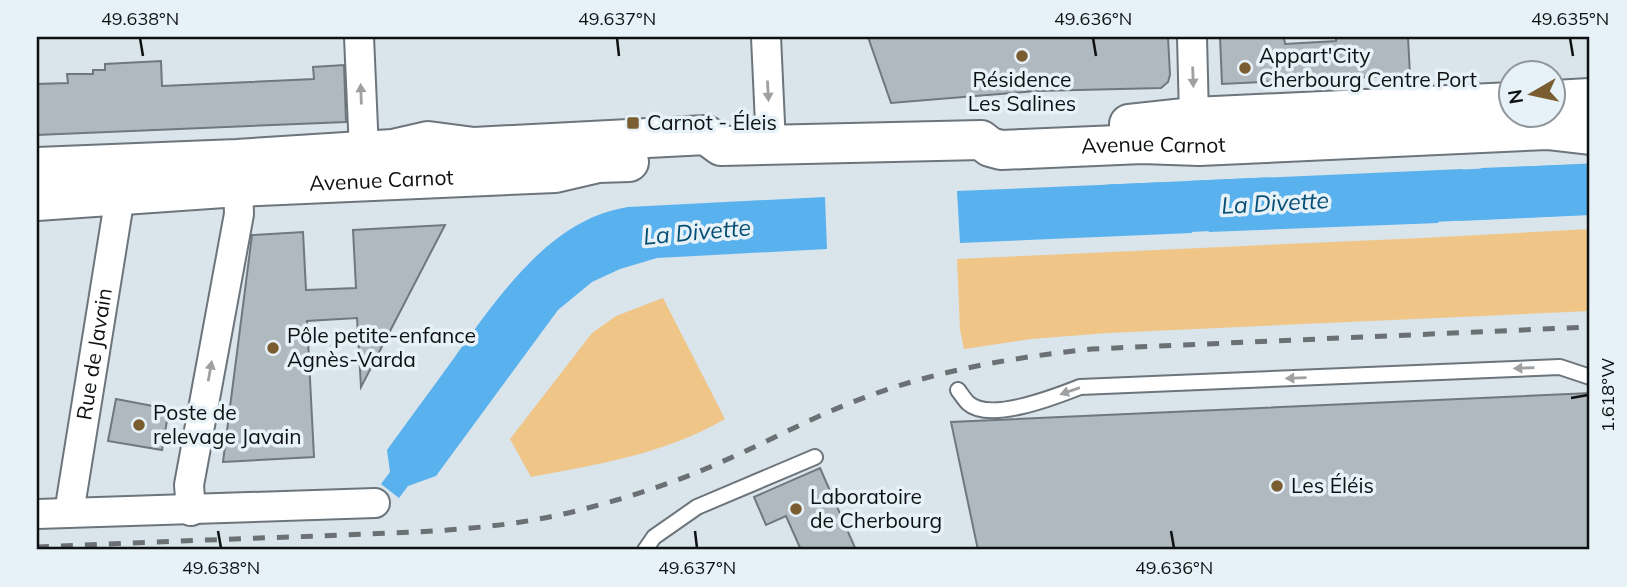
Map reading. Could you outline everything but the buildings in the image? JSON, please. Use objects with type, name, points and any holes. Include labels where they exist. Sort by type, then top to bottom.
[{"type":"main road","points":[[1568,100],[1590,99]]},
{"type":"main road","points":[[981,140],[999,130],[1138,123],[1195,117],[1498,109]]},
{"type":"main road","name":"Avenue Carnot","points":[[37,167],[237,159],[393,149],[428,141],[474,147],[575,149],[706,135],[721,146],[981,140],[990,147],[1002,150],[1199,146],[1547,130],[1590,135]]},
{"type":"main road","name":"Avenue Carnot","points":[[37,201],[238,187],[555,173],[598,163],[709,158],[721,146]]},
{"type":"street","points":[[359,37],[364,150]]},
{"type":"street","points":[[766,37],[771,145]]},
{"type":"street","points":[[1192,37],[1195,117]]},
{"type":"street","points":[[191,511],[189,485],[239,214],[238,187]]},
{"type":"street","name":"Rue de Javain","points":[[69,513],[121,196]]},
{"type":"street","points":[[37,514],[375,503]]},
{"type":"lane","points":[[1158,145],[1244,129],[1498,110]]},
{"type":"lane","points":[[37,181],[469,162]]},
{"type":"lane","points":[[958,390],[970,405],[989,410],[1039,402],[1080,387],[1560,367],[1590,377]]},
{"type":"lane","points":[[645,550],[654,537],[697,507],[815,457]]},
{"type":"shaded area","points":[[1590,229],[1590,311],[1108,333],[1031,339],[964,349],[960,330],[957,259]]},
{"type":"shaded area","points":[[663,298],[725,419],[679,441],[655,449],[531,477],[510,439],[592,333],[616,316]]},
{"type":"water","points":[[1590,164],[1590,215],[1458,221],[1481,168]]},
{"type":"water","points":[[1463,169],[1438,223],[1209,232],[1187,181]]},
{"type":"water","points":[[1170,182],[1192,233],[960,243],[957,191]]},
{"type":"water","points":[[825,197],[827,249],[657,258],[620,269],[592,282],[558,310],[436,476],[408,486],[399,498],[381,484],[390,472],[387,450],[488,311],[527,265],[574,227],[600,215],[628,207]]},
{"type":"waterway","name":"La Divette","points":[[1379,199],[1590,189]]},
{"type":"waterway","name":"La Divette","points":[[1110,210],[1266,203]]},
{"type":"railway","points":[[37,547],[418,532],[483,527],[548,517],[650,490],[685,477],[873,394],[965,368],[1028,357],[1092,349],[1590,327]]},
{"type":"place","name":"Résidence Les Salines","points":[[1022,56]]},
{"type":"place","name":"Appart'City Cherbourg Centre Port","points":[[1245,68]]},
{"type":"place","name":"Carnot - Éleis","points":[[633,123]]},
{"type":"place","name":"Pôle petite-enfance Agnès-Varda","points":[[273,348]]},
{"type":"place","name":"Poste de relevage Javain","points":[[139,425]]},
{"type":"place","name":"Les Éléis","points":[[1277,486]]},
{"type":"place","name":"Laboratoire de Cherbourg","points":[[796,509]]}]
